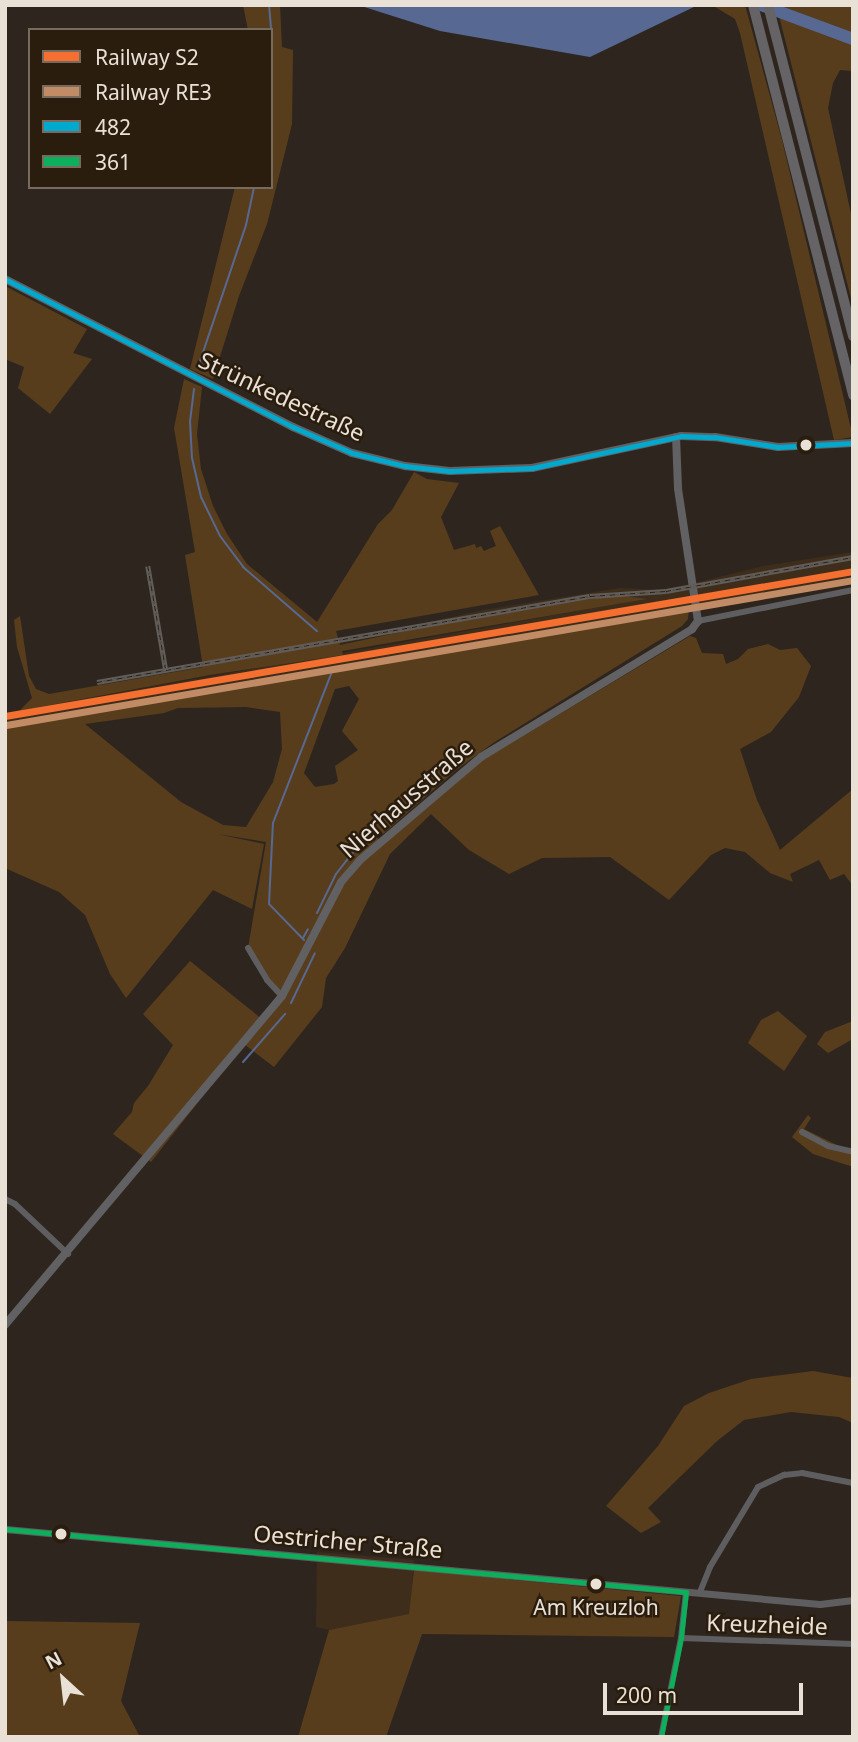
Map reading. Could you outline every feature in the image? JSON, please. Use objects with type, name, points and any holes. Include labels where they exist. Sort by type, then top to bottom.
[{"type":"highway","points":[[753,5],[853,395]]},
{"type":"highway","points":[[768,5],[853,336]]},
{"type":"main road","name":"Strünkedestraße","points":[[5,279],[293,427],[376,460],[450,471],[532,468],[676,437],[715,437],[778,447],[853,443]]},
{"type":"main road","points":[[676,437],[678,488],[698,621]]},
{"type":"main road","name":"Nierhausstraße","points":[[5,1325],[68,1254],[282,996],[341,882],[360,860],[481,757],[684,634],[698,621]]},
{"type":"street","points":[[698,621],[853,590]]},
{"type":"street","points":[[248,948],[267,980],[282,996]]},
{"type":"street","points":[[802,1132],[828,1146],[853,1152]]},
{"type":"street","points":[[5,1199],[15,1204],[68,1254]]},
{"type":"street","points":[[700,1592],[709,1567],[758,1487],[783,1475],[802,1473],[853,1483]]},
{"type":"street","name":"Oestricher Straße","points":[[5,1529],[820,1604],[853,1600]]},
{"type":"street","points":[[661,1737],[681,1638],[686,1591]]},
{"type":"street","name":"Kreuzheide","points":[[681,1638],[853,1644]]},
{"type":"shaded area","points":[[243,5],[280,5],[282,47],[293,50],[292,124],[267,224],[239,296],[213,379],[190,369],[235,189],[273,189],[273,28],[248,28]]},
{"type":"shaded area","points":[[712,5],[745,5],[782,140],[853,437],[834,440],[740,33],[735,19]]},
{"type":"shaded area","points":[[776,5],[853,5],[853,71],[840,70],[833,83],[828,108],[853,223],[853,306],[778,12],[814,24],[777,10]]},
{"type":"shaded area","points":[[5,286],[87,329],[73,353],[92,359],[50,414],[18,388],[24,367],[5,359]]},
{"type":"shaded area","points":[[184,379],[202,387],[197,434],[201,469],[213,506],[227,534],[247,564],[317,622],[378,524],[392,510],[414,472],[427,479],[459,483],[441,517],[454,550],[475,544],[476,548],[481,546],[484,551],[496,546],[490,531],[500,526],[539,595],[336,631],[340,645],[429,626],[615,595],[647,599],[342,651],[343,655],[210,675],[19,711],[32,698],[17,647],[14,620],[20,616],[29,676],[36,689],[49,694],[203,667],[185,555],[195,552],[174,428]]},
{"type":"shaded area","points":[[853,552],[853,579],[5,723],[5,713],[646,599],[429,626],[287,654],[202,661],[389,631],[483,610],[620,588],[660,590],[679,587],[763,566]]},
{"type":"shaded area","points":[[689,607],[688,619],[682,626],[493,743],[456,770],[383,834],[374,834],[382,843],[478,763],[690,636],[696,638],[702,653],[723,654],[726,664],[738,659],[748,649],[768,644],[780,650],[797,648],[811,666],[799,697],[771,732],[740,749],[757,800],[780,850],[853,789],[853,886],[844,874],[830,880],[819,860],[790,874],[793,882],[770,873],[745,852],[725,848],[711,855],[669,900],[610,857],[542,858],[509,874],[469,850],[431,814],[390,854],[345,948],[326,978],[322,1007],[274,1067],[244,1044],[151,1162],[113,1134],[132,1112],[134,1103],[148,1086],[173,1045],[143,1014],[190,961],[263,1020],[282,997],[248,948],[266,842],[217,834],[264,844],[252,909],[213,890],[126,998],[110,974],[85,915],[59,892],[5,868],[5,723]],"holes":[[[349,686],[359,699],[342,731],[358,750],[335,766],[338,781],[315,787],[304,773],[335,689]],[[246,707],[280,712],[282,749],[273,782],[246,827],[223,825],[181,802],[85,724],[164,713],[178,708]]]},
{"type":"shaded area","points":[[778,1011],[807,1036],[784,1071],[748,1043],[761,1020]]},
{"type":"shaded area","points":[[853,1021],[853,1039],[828,1053],[817,1044],[825,1032]]},
{"type":"shaded area","points":[[808,1115],[811,1118],[804,1129],[841,1147],[853,1148],[853,1167],[813,1154],[792,1137]]},
{"type":"shaded area","points":[[813,1371],[853,1378],[853,1423],[839,1417],[791,1412],[744,1420],[717,1441],[648,1508],[661,1522],[641,1533],[606,1506],[658,1446],[684,1406],[709,1393],[751,1379]]},
{"type":"shaded area","points":[[317,1552],[414,1560],[410,1614],[329,1630],[316,1627]]},
{"type":"shaded area","points":[[414,1570],[681,1596],[674,1637],[422,1634],[386,1737],[298,1737],[329,1630],[409,1614]]},
{"type":"shaded area","points":[[5,1621],[140,1623],[121,1701],[140,1737],[5,1737]]},
{"type":"water","points":[[358,5],[698,5],[590,57],[440,31]]},
{"type":"waterway","points":[[269,5],[271,28]]},
{"type":"waterway","points":[[761,5],[853,39]]},
{"type":"waterway","points":[[199,364],[246,225],[254,189]]},
{"type":"waterway","points":[[194,389],[190,421],[192,458],[201,497],[220,536],[243,567],[317,631]]},
{"type":"waterway","points":[[304,940],[269,904],[273,823],[331,674]]},
{"type":"waterway","points":[[317,913],[336,874],[354,851]]},
{"type":"waterway","points":[[303,938],[308,929]]},
{"type":"waterway","points":[[291,1003],[315,953]]},
{"type":"waterway","points":[[243,1062],[285,1014]]},
{"type":"railway","points":[[97,682],[590,596],[666,591],[853,557]]},
{"type":"railway","points":[[148,566],[166,670]]},
{"type":"rail line","name":"S2","points":[[5,716],[853,571]]},
{"type":"rail line","name":"RE3","points":[[6,725],[853,580]]},
{"type":"transit line","name":"482","points":[[5,279],[293,427],[352,453],[405,466],[450,471],[532,468],[681,436],[715,437],[778,447],[853,443]]},
{"type":"transit line","name":"361","points":[[5,1529],[686,1592]]},
{"type":"transit line","name":"361","points":[[661,1737],[681,1638],[686,1592]]},
{"type":"place","name":"Am Kreuzloh","points":[[596,1584]]}]
